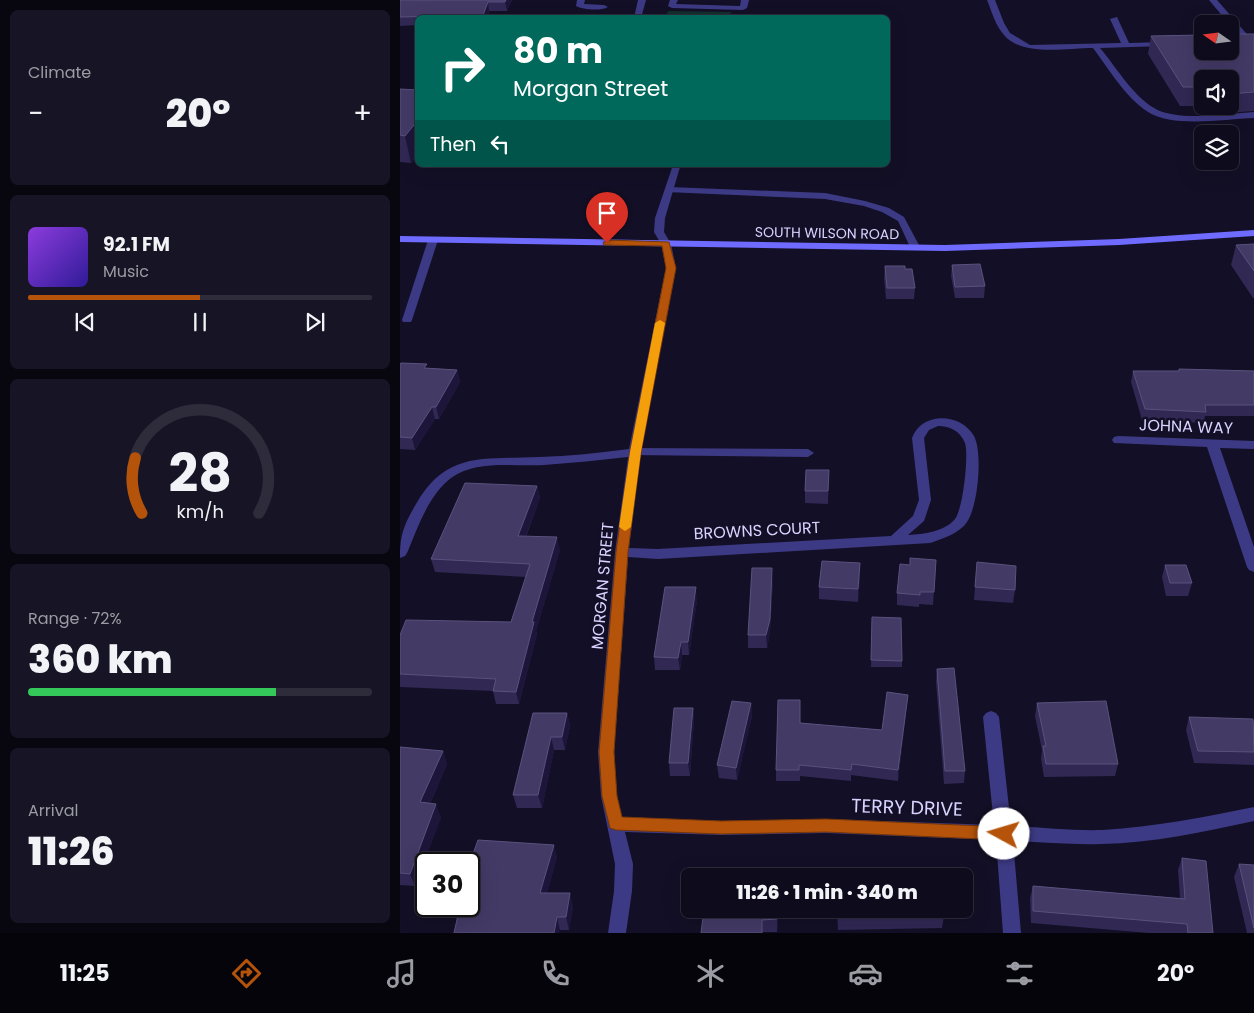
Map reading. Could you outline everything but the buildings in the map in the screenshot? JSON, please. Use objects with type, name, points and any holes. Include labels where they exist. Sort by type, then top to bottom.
[{"type":"main road","name":"SOUTH WILSON ROAD","points":[[400,239],[915,248],[1030,246],[1254,233]]},
{"type":"street","points":[[581,0],[580,6],[604,4]]},
{"type":"street","points":[[638,15],[642,0]]},
{"type":"street","points":[[674,0],[672,6],[743,8],[745,0]]},
{"type":"street","points":[[991,0],[1006,36],[1015,43],[1029,47],[1174,44]]},
{"type":"street","points":[[1213,0],[1251,42]]},
{"type":"street","points":[[1114,19],[1126,45]]},
{"type":"street","points":[[1239,42],[1251,42]]},
{"type":"street","points":[[1096,46],[1152,111],[1164,115],[1191,118],[1254,115]]},
{"type":"street","name":"MORGAN STREET","points":[[617,933],[623,891],[624,864],[609,796],[606,752],[622,552],[635,452],[671,268],[666,244],[659,232],[660,218],[676,167]]},
{"type":"street","points":[[669,190],[825,196],[845,200],[890,212],[901,220],[915,248]]},
{"type":"street","points":[[407,320],[432,240]]},
{"type":"street","name":"BROWNS COURT","points":[[622,552],[658,554],[930,538],[943,534],[961,520],[970,496],[972,445],[959,427],[948,422],[937,422],[927,425],[920,431],[918,438],[925,500],[919,518],[894,540]]},
{"type":"street","name":"JOHNA WAY","points":[[1118,440],[1254,445]]},
{"type":"street","points":[[1212,443],[1254,565]]},
{"type":"street","points":[[400,553],[417,516],[434,487],[447,475],[456,470],[478,464],[542,462],[635,452],[808,452]]},
{"type":"street","points":[[991,718],[1004,834],[1012,933]]},
{"type":"street","name":"TERRY DRIVE","points":[[616,824],[721,828],[826,826],[1004,834],[1129,836],[1186,829],[1254,814]]},
{"type":"green space","points":[[668,11],[731,12],[730,15],[667,15]]},
{"type":"slow traffic","points":[[625,527],[635,452],[660,323]]},
{"type":"route","points":[[607,243],[666,244],[671,268],[635,452],[622,552],[606,752],[606,775],[616,824],[721,828],[826,826],[1004,834]]}]
